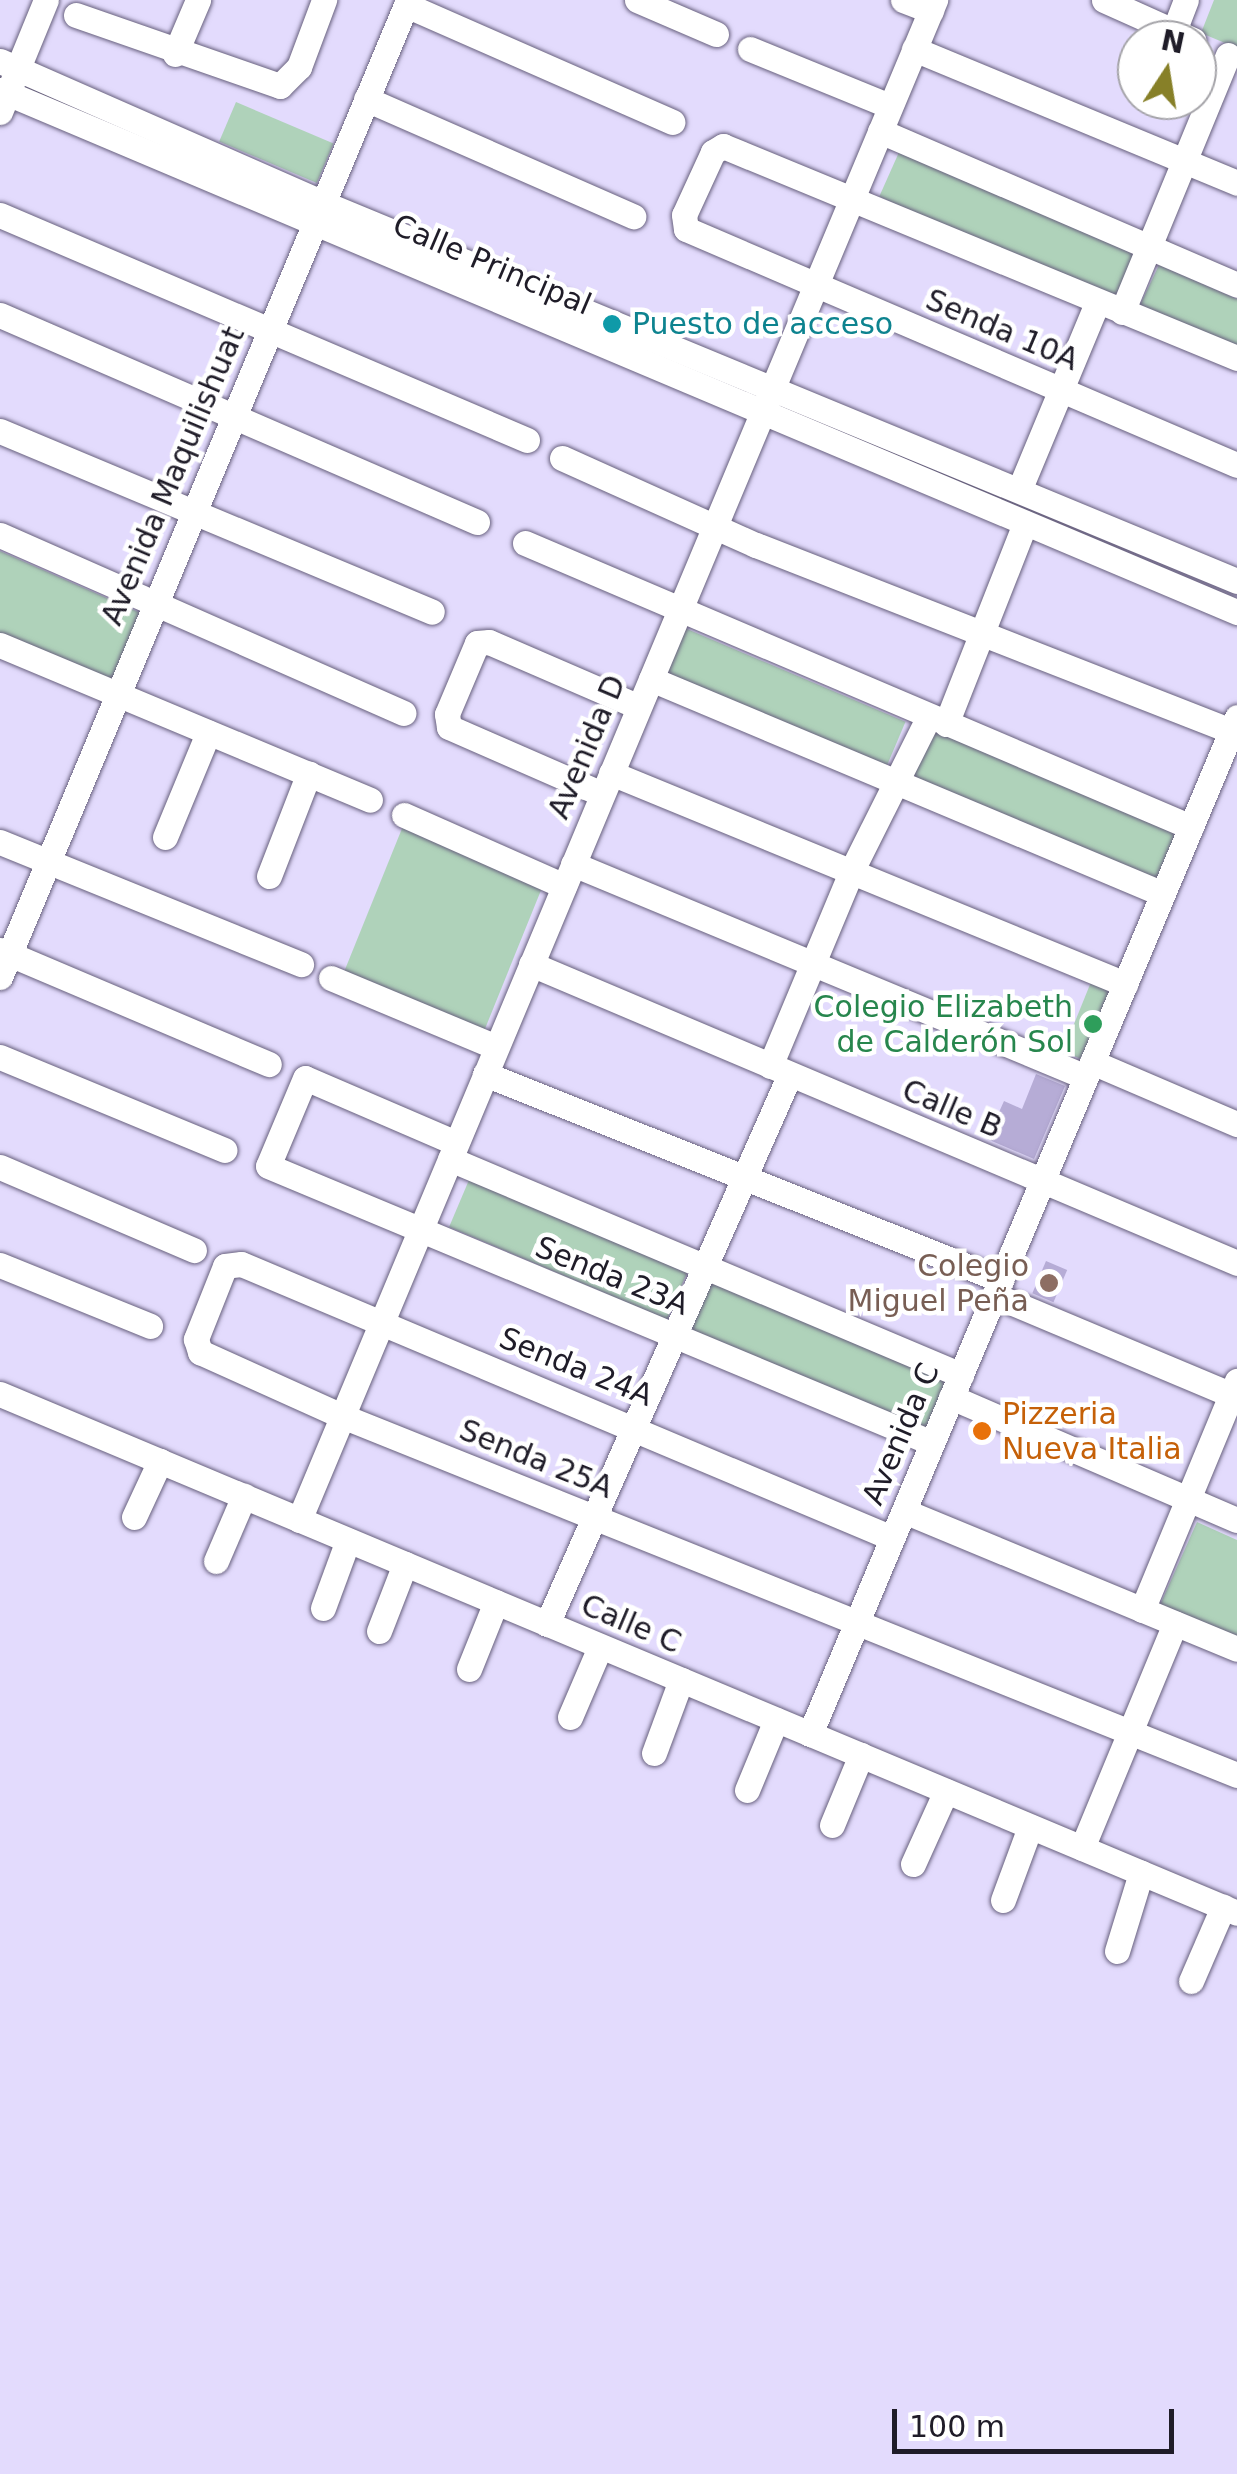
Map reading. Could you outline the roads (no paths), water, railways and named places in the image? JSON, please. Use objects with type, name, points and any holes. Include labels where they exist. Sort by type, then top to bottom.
[{"type":"street","points":[[3,98],[9,64],[46,0]]},
{"type":"street","points":[[176,54],[198,0]]},
{"type":"street","points":[[76,15],[176,54],[280,86],[298,67],[324,0]]},
{"type":"street","points":[[637,0],[716,34]]},
{"type":"street","points":[[903,0],[933,5]]},
{"type":"street","points":[[1104,0],[1148,20]]},
{"type":"street","points":[[407,2],[672,122]]},
{"type":"street","name":"Avenida Maquilishuat","points":[[3,960],[407,2]]},
{"type":"street","name":"Avenida D","points":[[299,1520],[933,5]]},
{"type":"street","points":[[750,49],[890,106]]},
{"type":"street","points":[[914,49],[1237,182]]},
{"type":"street","points":[[1122,312],[1232,57]]},
{"type":"street","name":"Calle Principal","points":[[9,64],[318,214]]},
{"type":"street","name":"Calle Principal","points":[[3,98],[318,214],[768,399],[1020,488],[1237,581]]},
{"type":"street","points":[[366,98],[634,216]]},
{"type":"street","points":[[880,131],[1237,285]]},
{"type":"street","name":"Senda 10A","points":[[852,197],[722,146],[713,152],[684,215],[686,229],[1237,465]]},
{"type":"street","points":[[852,197],[1097,304],[1237,358]]},
{"type":"street","points":[[0,216],[527,440]]},
{"type":"street","points":[[1020,488],[1097,304]]},
{"type":"street","points":[[0,315],[477,522]]},
{"type":"street","name":"Calle Principal","points":[[768,399],[1025,522],[1237,612]]},
{"type":"street","points":[[0,431],[432,612]]},
{"type":"street","points":[[562,458],[714,527],[1232,738]]},
{"type":"street","points":[[547,1624],[743,1180],[813,959],[894,784],[937,720],[980,635],[1025,522]]},
{"type":"street","points":[[0,534],[403,713]]},
{"type":"street","points":[[525,543],[1191,827]]},
{"type":"street","points":[[639,707],[482,640],[446,721],[852,870],[1125,984]]},
{"type":"street","points":[[2,651],[117,694],[370,800]]},
{"type":"street","points":[[651,678],[894,784],[1163,894]]},
{"type":"street","points":[[165,837],[208,733]]},
{"type":"street","name":"Avenida C","points":[[810,1734],[1191,827],[1232,738]]},
{"type":"street","points":[[269,876],[309,773]]},
{"type":"street","points":[[404,815],[813,959],[1237,1124]]},
{"type":"street","points":[[0,842],[301,964]]},
{"type":"street","points":[[3,960],[268,1064]]},
{"type":"street","name":"Calle B","points":[[531,964],[1237,1263]]},
{"type":"street","points":[[331,978],[496,1047]]},
{"type":"street","points":[[0,1056],[224,1150]]},
{"type":"street","points":[[485,1074],[998,1287],[1235,1391],[1142,1610]]},
{"type":"street","name":"Senda 23A","points":[[453,1151],[305,1078],[268,1166],[932,1443]]},
{"type":"street","points":[[453,1151],[706,1264],[1237,1520]]},
{"type":"street","points":[[0,1168],[194,1250]]},
{"type":"street","name":"Senda 24A","points":[[196,1346],[232,1262],[634,1426],[892,1538]]},
{"type":"street","points":[[0,1265],[150,1326]]},
{"type":"street","name":"Senda 25A","points":[[196,1346],[342,1416],[1237,1775]]},
{"type":"street","name":"Calle C","points":[[0,1394],[1230,1910]]},
{"type":"street","points":[[134,1517],[160,1461]]},
{"type":"street","points":[[216,1561],[244,1496]]},
{"type":"street","points":[[904,1511],[1237,1649]]},
{"type":"street","points":[[324,1608],[348,1540]]},
{"type":"street","points":[[379,1631],[405,1564]]},
{"type":"street","points":[[469,1669],[496,1602]]},
{"type":"street","points":[[1082,1848],[1128,1729],[1176,1623]]},
{"type":"street","points":[[570,1717],[600,1647]]},
{"type":"street","points":[[654,1753],[681,1680]]},
{"type":"street","points":[[747,1790],[776,1720]]},
{"type":"street","points":[[832,1825],[860,1755]]},
{"type":"street","points":[[913,1864],[946,1791]]},
{"type":"street","points":[[1003,1900],[1030,1826]]},
{"type":"street","points":[[1117,1951],[1142,1873]]},
{"type":"street","points":[[1191,1981],[1230,1910]]},
{"type":"place","name":"Puesto de acceso","points":[[612,324]]},
{"type":"place","name":"Colegio Elizabeth de Calderón Sol","points":[[1093,1024]]},
{"type":"place","name":"Colegio Miguel Peña","points":[[1049,1283]]},
{"type":"place","name":"Pizzeria Nueva Italia","points":[[982,1431]]}]
